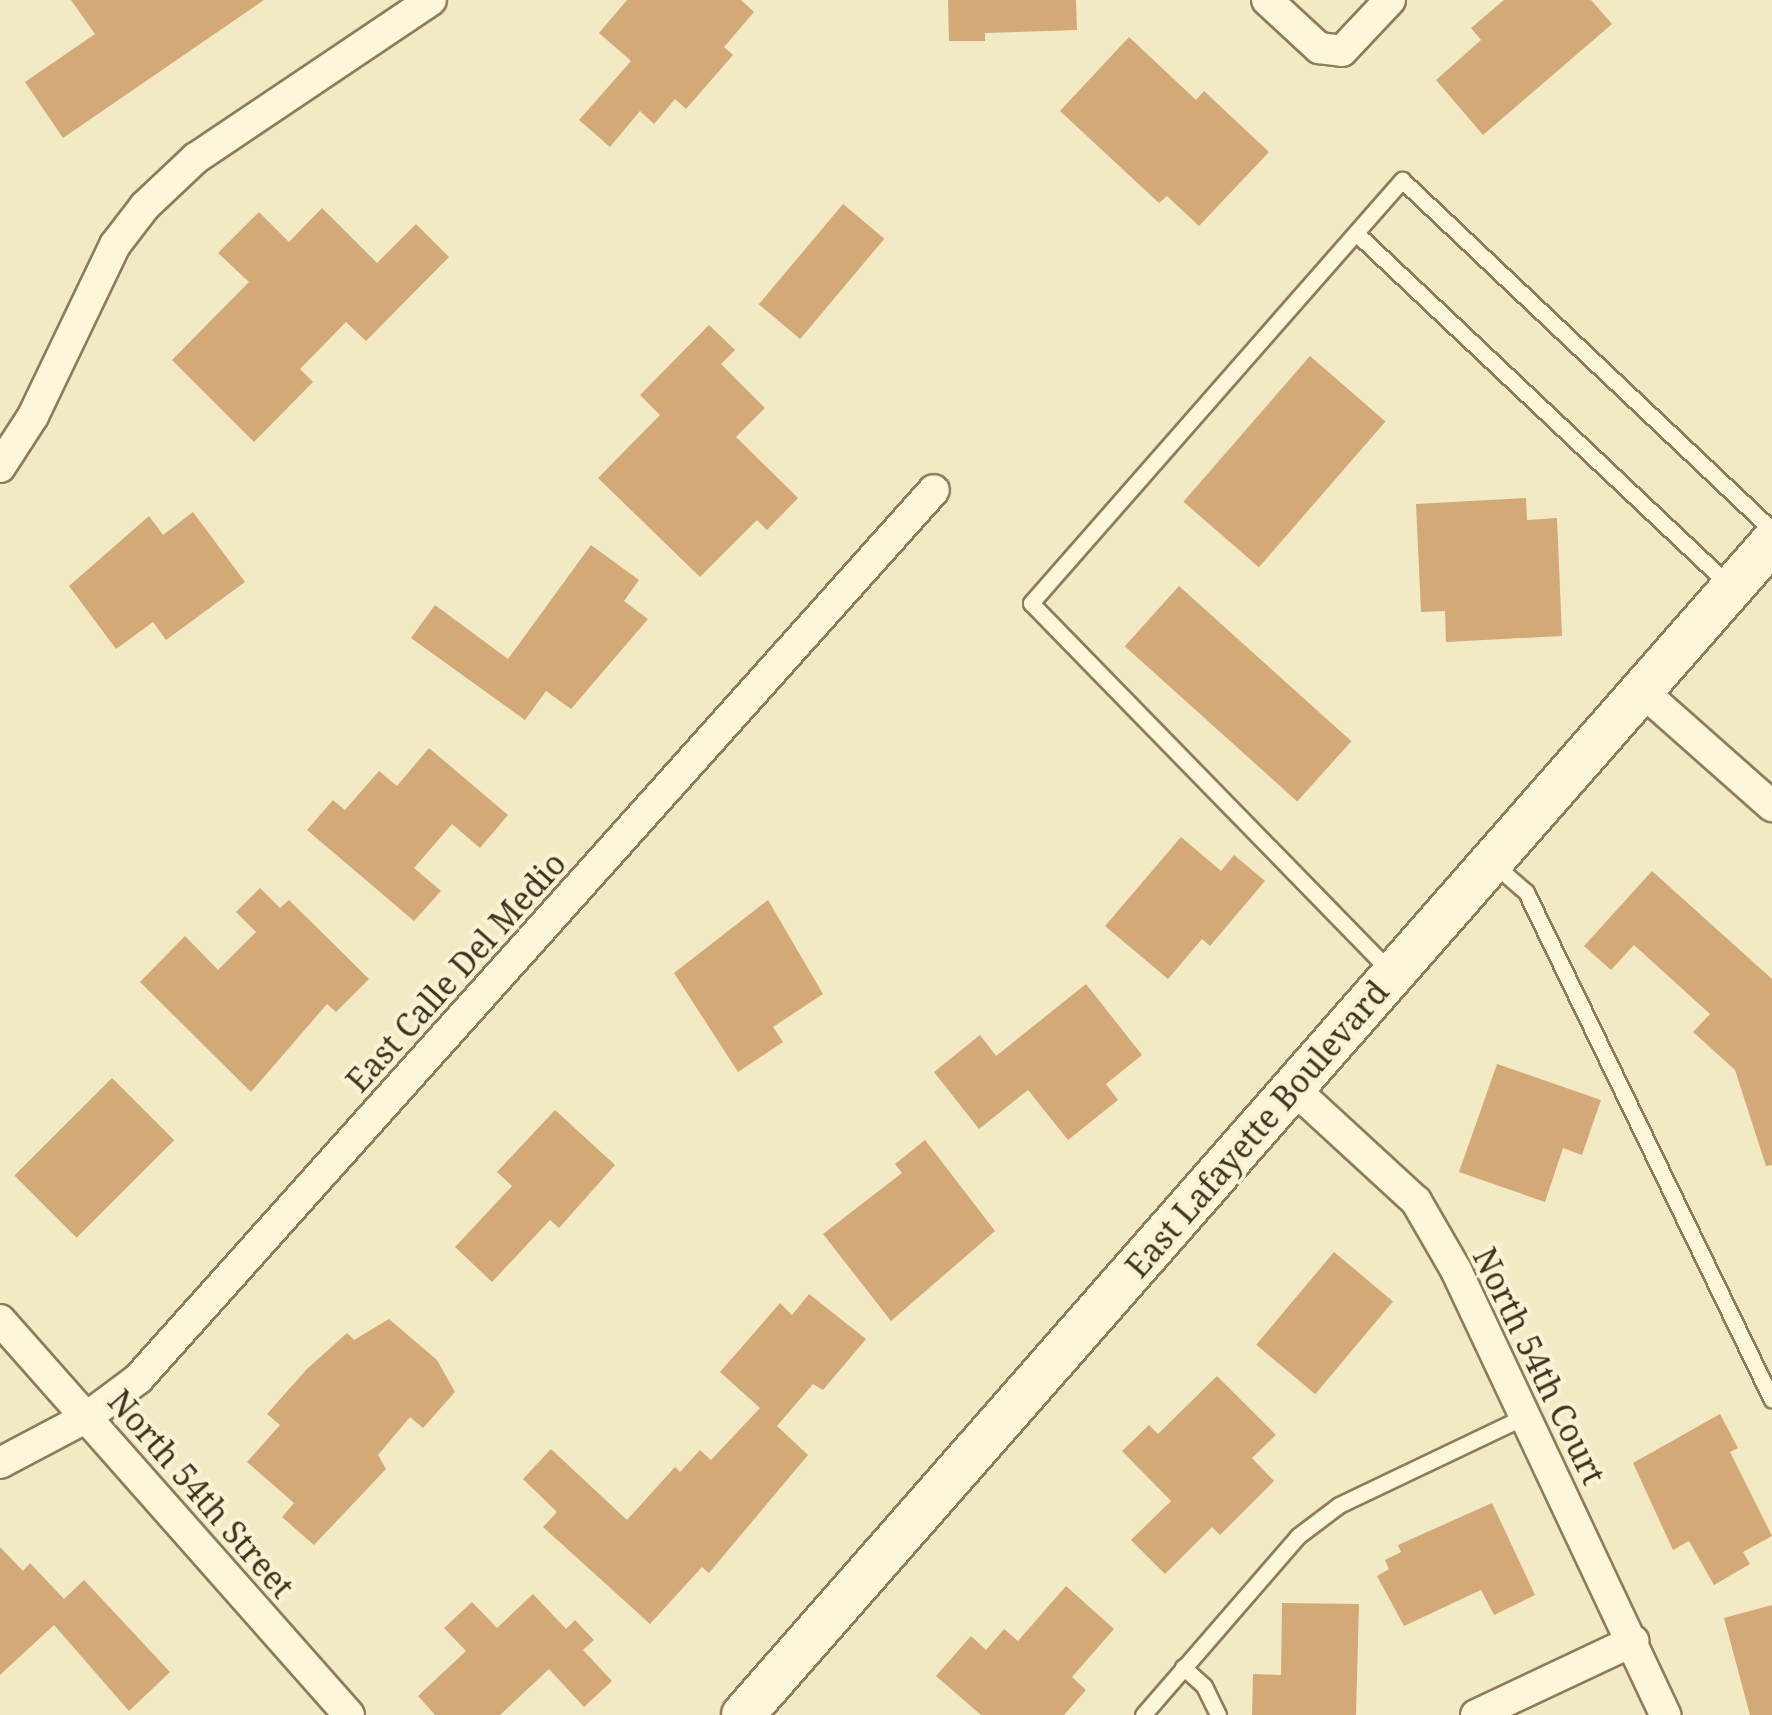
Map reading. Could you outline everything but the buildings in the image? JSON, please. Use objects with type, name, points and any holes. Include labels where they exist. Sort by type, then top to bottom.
[{"type":"street","points":[[0,467],[33,416],[115,244],[145,206],[196,158],[432,0]]},
{"type":"street","points":[[1267,0],[1319,48],[1342,51],[1390,0]]},
{"type":"street","name":"East Calle Del Medio","points":[[0,1463],[86,1417],[138,1380],[934,490]]},
{"type":"street","name":"East Lafayette Boulevard","points":[[743,1715],[1772,542]]},
{"type":"street","points":[[1642,691],[1772,806]]},
{"type":"street","name":"North 54th Court","points":[[1293,1088],[1416,1202],[1526,1416],[1665,1715]]},
{"type":"street","name":"North 54th Street","points":[[0,1320],[349,1715]]},
{"type":"street","points":[[1476,1715],[1633,1642]]},
{"type":"lane","points":[[1393,974],[1031,602],[1402,180],[1772,530]]},
{"type":"lane","points":[[1356,233],[1732,587]]},
{"type":"lane","points":[[1492,862],[1526,892],[1772,1400]]},
{"type":"lane","points":[[1143,1715],[1298,1536],[1339,1505],[1526,1416]]},
{"type":"lane","points":[[1184,1667],[1204,1686],[1218,1715]]}]
